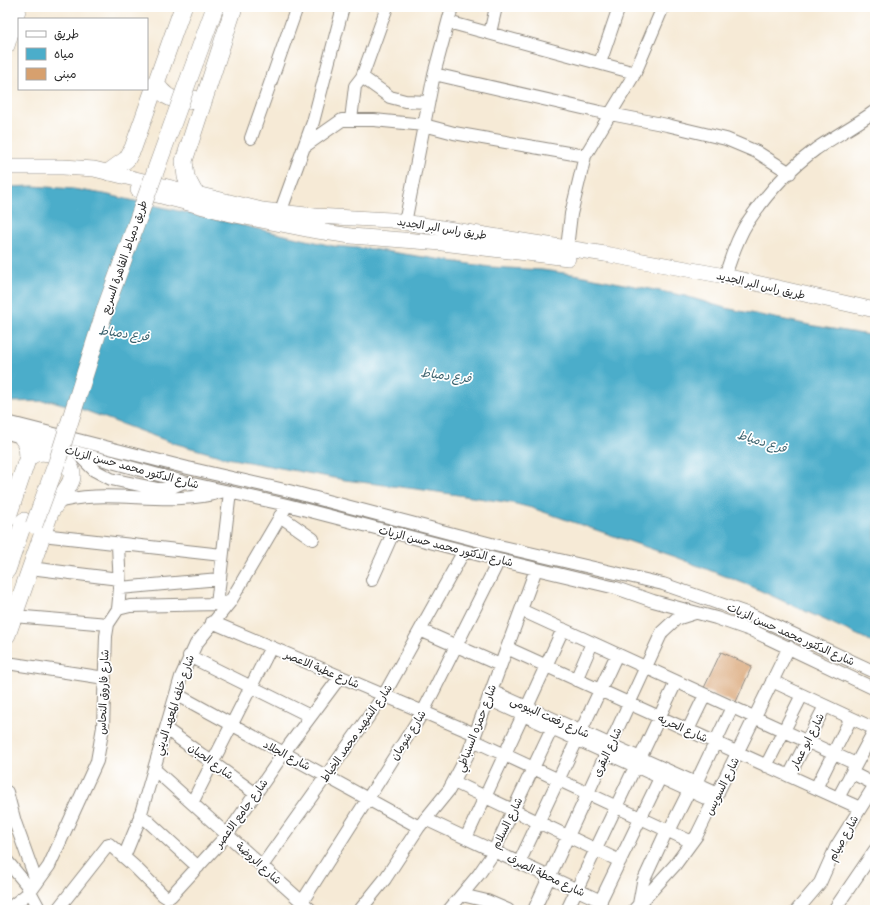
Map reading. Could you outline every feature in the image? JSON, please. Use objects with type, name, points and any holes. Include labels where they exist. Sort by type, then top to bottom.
[{"type":"highway","points":[[109,172],[122,164],[130,154],[153,86],[183,7]]},
{"type":"highway","name":"طريق دمياط, القاهرة السريع","points":[[190,61],[204,7]]},
{"type":"highway","name":"طريق دمياط, القاهرة السريع","points":[[10,609],[33,527],[40,479],[74,370],[108,270],[190,61],[215,7]]},
{"type":"highway","points":[[194,194],[186,177],[184,161],[234,7]]},
{"type":"highway","points":[[153,86],[165,95],[178,101],[193,100],[206,92]]},
{"type":"highway","points":[[7,519],[27,460],[27,448],[14,435]]},
{"type":"highway","points":[[7,635],[10,609],[30,568],[33,527],[55,503],[72,480],[72,471],[68,463],[61,458],[41,452],[32,454],[27,460]]},
{"type":"highway","name":"طريق دمياط, القاهرة السريع","points":[[7,570],[33,527]]},
{"type":"main road","points":[[7,17],[10,7]]},
{"type":"main road","points":[[12,42],[19,7]]},
{"type":"main road","name":"طريق راس البر الجديد","points":[[7,167],[64,167],[109,172],[245,207],[280,213],[405,222],[567,248],[725,276],[875,310]]},
{"type":"main road","name":"طريق راس البر الجديد","points":[[7,178],[47,176],[92,179],[238,216],[351,236],[442,243],[609,264],[682,277],[875,319]]},
{"type":"main road","points":[[350,217],[357,222],[358,226],[357,230],[351,236]]},
{"type":"street","points":[[251,138],[297,7]]},
{"type":"street","points":[[280,213],[305,146],[343,7]]},
{"type":"street","points":[[351,120],[355,86],[362,77],[387,7]]},
{"type":"street","points":[[405,222],[434,74],[452,7]]},
{"type":"street","points":[[490,33],[496,7]]},
{"type":"street","points":[[600,63],[619,7]]},
{"type":"street","points":[[567,248],[571,214],[585,156],[612,115],[635,73],[663,7]]},
{"type":"street","points":[[448,22],[635,73]]},
{"type":"street","points":[[434,74],[612,115],[667,124],[726,139],[757,152],[790,173]]},
{"type":"street","points":[[362,77],[370,81],[390,97],[406,101],[428,102]]},
{"type":"street","points":[[725,276],[733,252],[747,224],[768,196],[815,150],[875,111]]},
{"type":"street","points":[[305,146],[342,120],[351,120],[424,125],[454,133],[585,156]]},
{"type":"street","name":"شارع الدكتور محمد حسن الزيات","points":[[7,422],[188,468],[289,491],[499,546],[678,588],[759,618],[875,672]]},
{"type":"street","name":"شارع الدكتور محمد حسن الزيات","points":[[14,435],[184,482],[287,505],[499,560],[611,586],[645,598],[741,626],[875,689]]},
{"type":"street","points":[[76,451],[96,472],[111,479],[158,489],[170,488],[184,482]]},
{"type":"street","points":[[55,503],[85,497],[187,499],[228,492],[217,604]]},
{"type":"street","name":"شارع خلف المعهد الديني","points":[[124,857],[140,814],[189,656],[199,638],[230,602],[287,505]]},
{"type":"street","points":[[280,516],[313,539]]},
{"type":"street","points":[[33,527],[118,545],[222,555]]},
{"type":"street","points":[[372,580],[393,533]]},
{"type":"street","points":[[118,545],[120,584],[118,609],[146,605],[217,604],[230,602]]},
{"type":"street","name":"شارع الشهيد محمد الخياط","points":[[262,866],[384,696],[464,551]]},
{"type":"street","name":"شارع شومان","points":[[307,906],[368,799],[423,712],[499,560]]},
{"type":"street","points":[[30,568],[120,584],[219,579]]},
{"type":"street","name":"شارع حمزه السنباطي","points":[[360,910],[385,879],[422,823],[454,782],[474,737],[536,569]]},
{"type":"street","points":[[645,598],[650,590],[647,580]]},
{"type":"street","points":[[673,606],[671,596],[678,588]]},
{"type":"street","points":[[10,609],[108,624]]},
{"type":"street","name":"شارع فاروق النحاس","points":[[7,910],[34,887],[49,866],[63,838],[96,761],[103,727],[106,636],[108,624],[118,609]]},
{"type":"street","points":[[520,610],[833,754],[854,768]]},
{"type":"street","name":"شارع البقرى","points":[[534,910],[629,704],[667,626],[679,617],[698,613]]},
{"type":"street","name":"شارع عطية الاعصر","points":[[212,622],[423,712],[474,737],[505,755],[692,842]]},
{"type":"street","points":[[420,630],[500,665]]},
{"type":"street","points":[[466,838],[563,630]]},
{"type":"street","points":[[576,680],[592,643]]},
{"type":"street","points":[[192,803],[271,647]]},
{"type":"street","name":"شارع السويس","points":[[636,907],[675,866],[692,842],[716,798],[788,647]]},
{"type":"street","name":"شارع الحريه","points":[[506,648],[860,808]]},
{"type":"street","points":[[519,863],[617,654]]},
{"type":"street","points":[[189,656],[310,716]]},
{"type":"street","points":[[7,663],[105,678]]},
{"type":"street","name":"شارع جامع الاعصر","points":[[56,910],[109,844],[166,897],[171,896],[227,835],[310,716],[340,677]]},
{"type":"street","points":[[772,681],[875,729],[838,798]]},
{"type":"street","points":[[567,910],[676,682]]},
{"type":"street","name":"شارع الجلاد","points":[[176,694],[368,799],[422,823]]},
{"type":"street","name":"شارع رفعت البيومى","points":[[490,695],[716,798]]},
{"type":"street","points":[[688,730],[705,695]]},
{"type":"street","points":[[766,766],[802,695]]},
{"type":"street","name":"شارع ابو عمار","points":[[789,776],[825,706]]},
{"type":"street","points":[[636,907],[643,882],[668,831],[716,743],[732,707]]},
{"type":"street","name":"شارع رفعت البيومى","points":[[525,711],[552,728],[579,736]]},
{"type":"street","points":[[816,788],[851,718]]},
{"type":"street","name":"شارع السلام","points":[[449,910],[482,871],[494,851],[552,728]]},
{"type":"street","name":"شارع الحبان","points":[[166,729],[256,794]]},
{"type":"street","name":"شارع رفعت البيومى","points":[[638,762],[660,778],[693,787]]},
{"type":"street","name":"شارع صيام","points":[[797,910],[820,884],[836,847],[873,784],[854,768]]},
{"type":"street","name":"شارع الروضة","points":[[154,769],[307,906]]},
{"type":"street","points":[[598,905],[660,778]]},
{"type":"street","points":[[454,782],[620,861]]},
{"type":"street","points":[[7,792],[40,910]]},
{"type":"street","points":[[140,814],[198,867]]},
{"type":"street","name":"شارع محطة الصرف","points":[[422,823],[466,838],[576,889],[598,905]]},
{"type":"street","points":[[834,910],[875,850]]},
{"type":"street","points":[[7,861],[34,887]]},
{"type":"street","points":[[462,895],[487,901],[508,910]]},
{"type":"water","name":"فرع دمياط","points":[[33,186],[73,189],[104,194],[333,246],[371,249],[490,267],[542,270],[579,275],[685,296],[725,308],[875,336],[875,643],[748,585],[675,557],[532,508],[512,503],[345,480],[227,458],[170,442],[81,409],[52,401],[7,402],[7,187]]},
{"type":"building","points":[[721,652],[752,666],[735,704],[703,690]]}]
